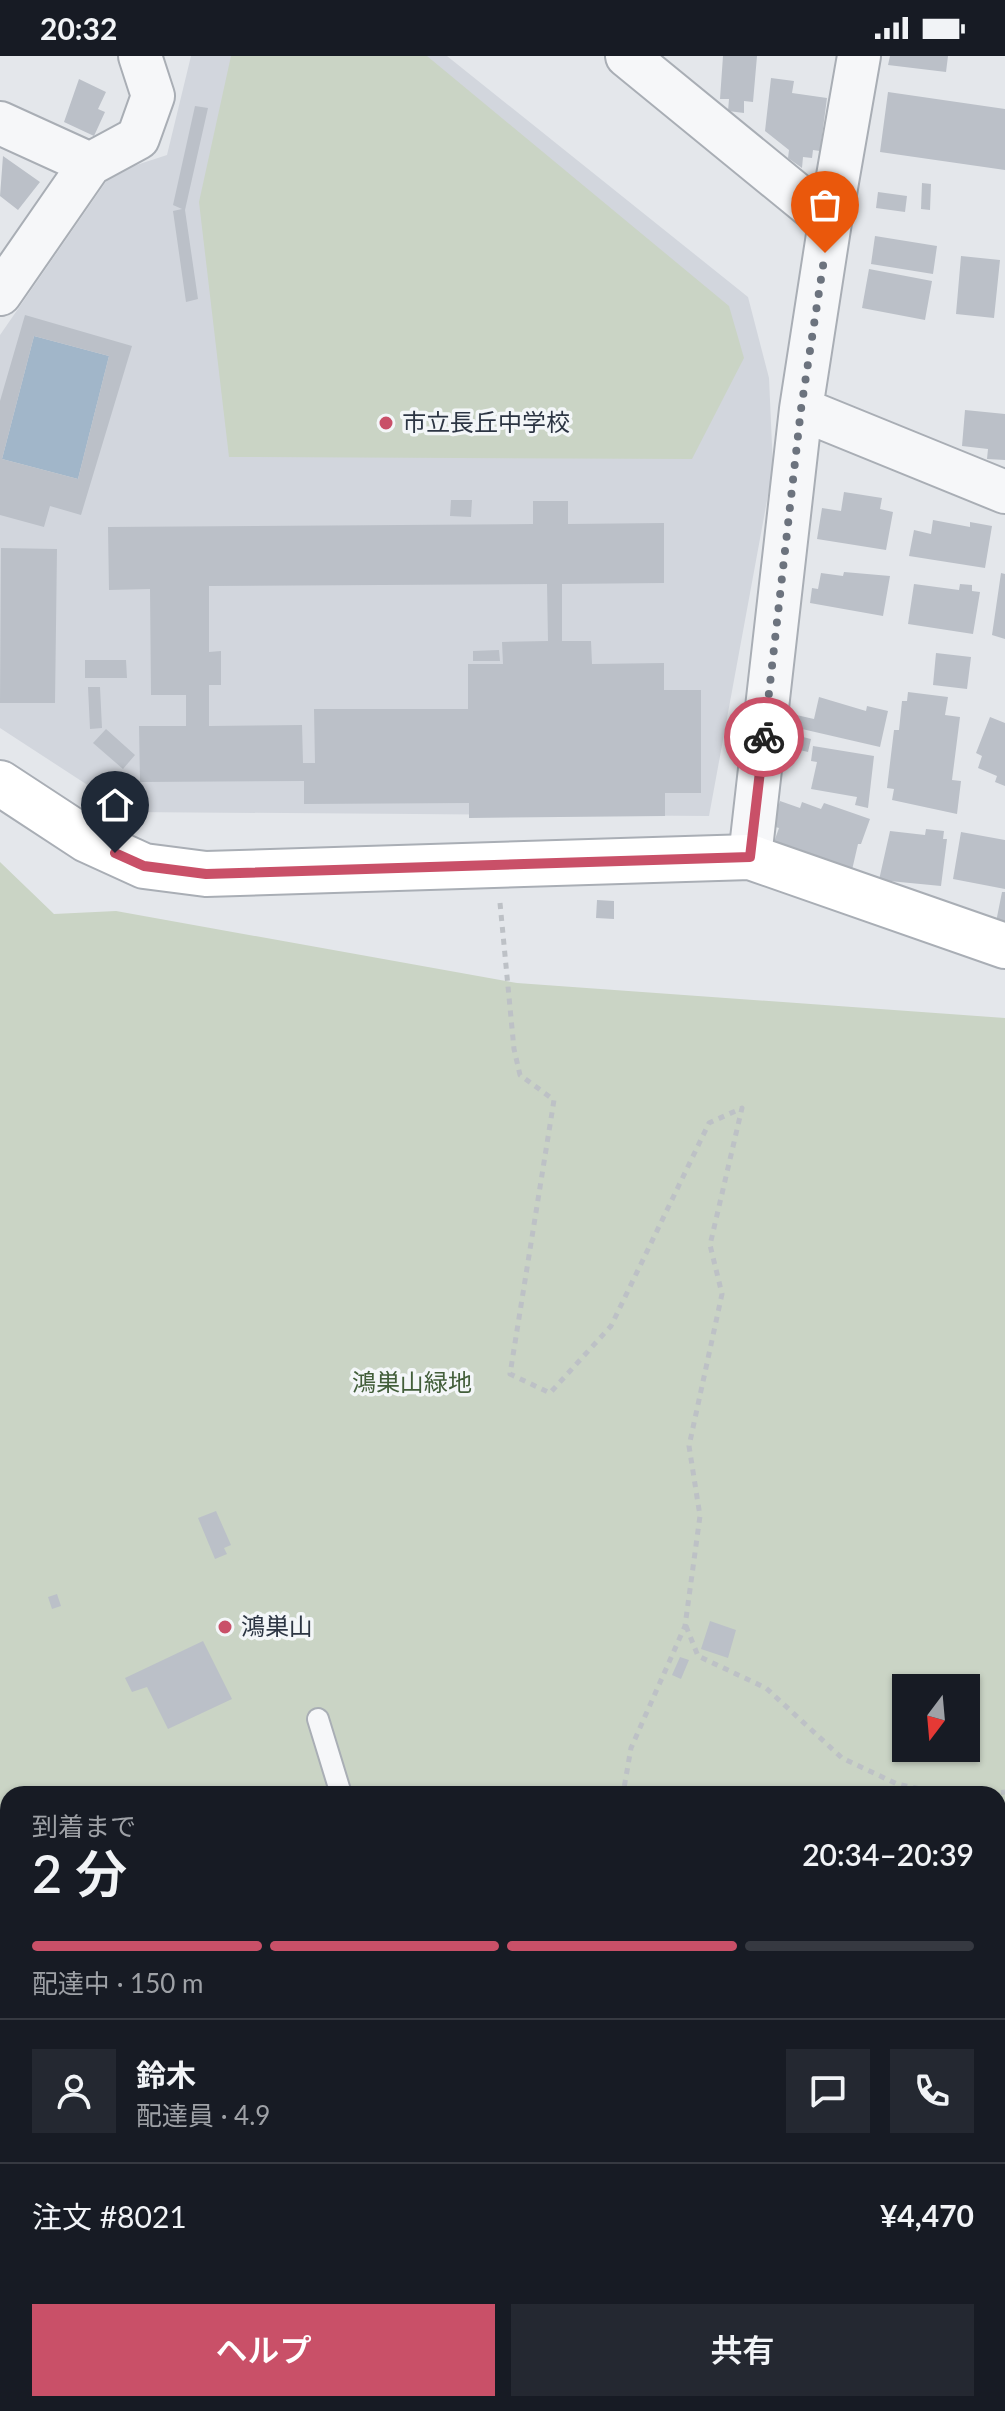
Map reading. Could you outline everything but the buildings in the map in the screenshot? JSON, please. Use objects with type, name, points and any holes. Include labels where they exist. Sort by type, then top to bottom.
[{"type":"street","points":[[0,294],[90,164],[138,138],[153,96],[140,56]]},
{"type":"street","points":[[627,56],[830,222]]},
{"type":"street","points":[[750,857],[801,409],[859,56]]},
{"type":"street","points":[[0,123],[90,164]]},
{"type":"street","points":[[801,409],[1005,492]]},
{"type":"street","points":[[0,783],[87,840],[144,866],[206,874],[750,857],[1005,946]]},
{"type":"lane","points":[[318,1719],[339,1786]]},
{"type":"path","points":[[496,865],[520,1075],[554,1100],[510,1374],[550,1393],[611,1326],[709,1123],[742,1108],[710,1245],[722,1294],[689,1446],[700,1516],[685,1626],[631,1748],[624,1786]]},
{"type":"path","points":[[685,1626],[698,1656],[766,1688],[842,1758],[906,1786]]},
{"type":"shaded area","name":"市立長丘中学校","points":[[191,56],[447,56],[748,297],[769,378],[773,468],[709,816],[129,812],[0,728],[0,335],[112,173],[167,155]]},
{"type":"green space","points":[[231,56],[427,56],[729,306],[744,358],[692,459],[229,457],[199,202]]},
{"type":"green space","name":"鴻巣山緑地","points":[[0,862],[54,914],[116,911],[517,983],[1005,1018],[1005,1786],[0,1786]]},
{"type":"water","points":[[34,336],[109,356],[78,479],[2,459]]},
{"type":"way so far","points":[[764,737],[801,409],[825,253]]},
{"type":"place","name":"市立長丘中学校","points":[[386,423]]},
{"type":"place","name":"鴻巣山","points":[[225,1627]]},
{"type":"route","points":[[115,853],[144,866],[206,874],[750,857],[764,737]]}]
